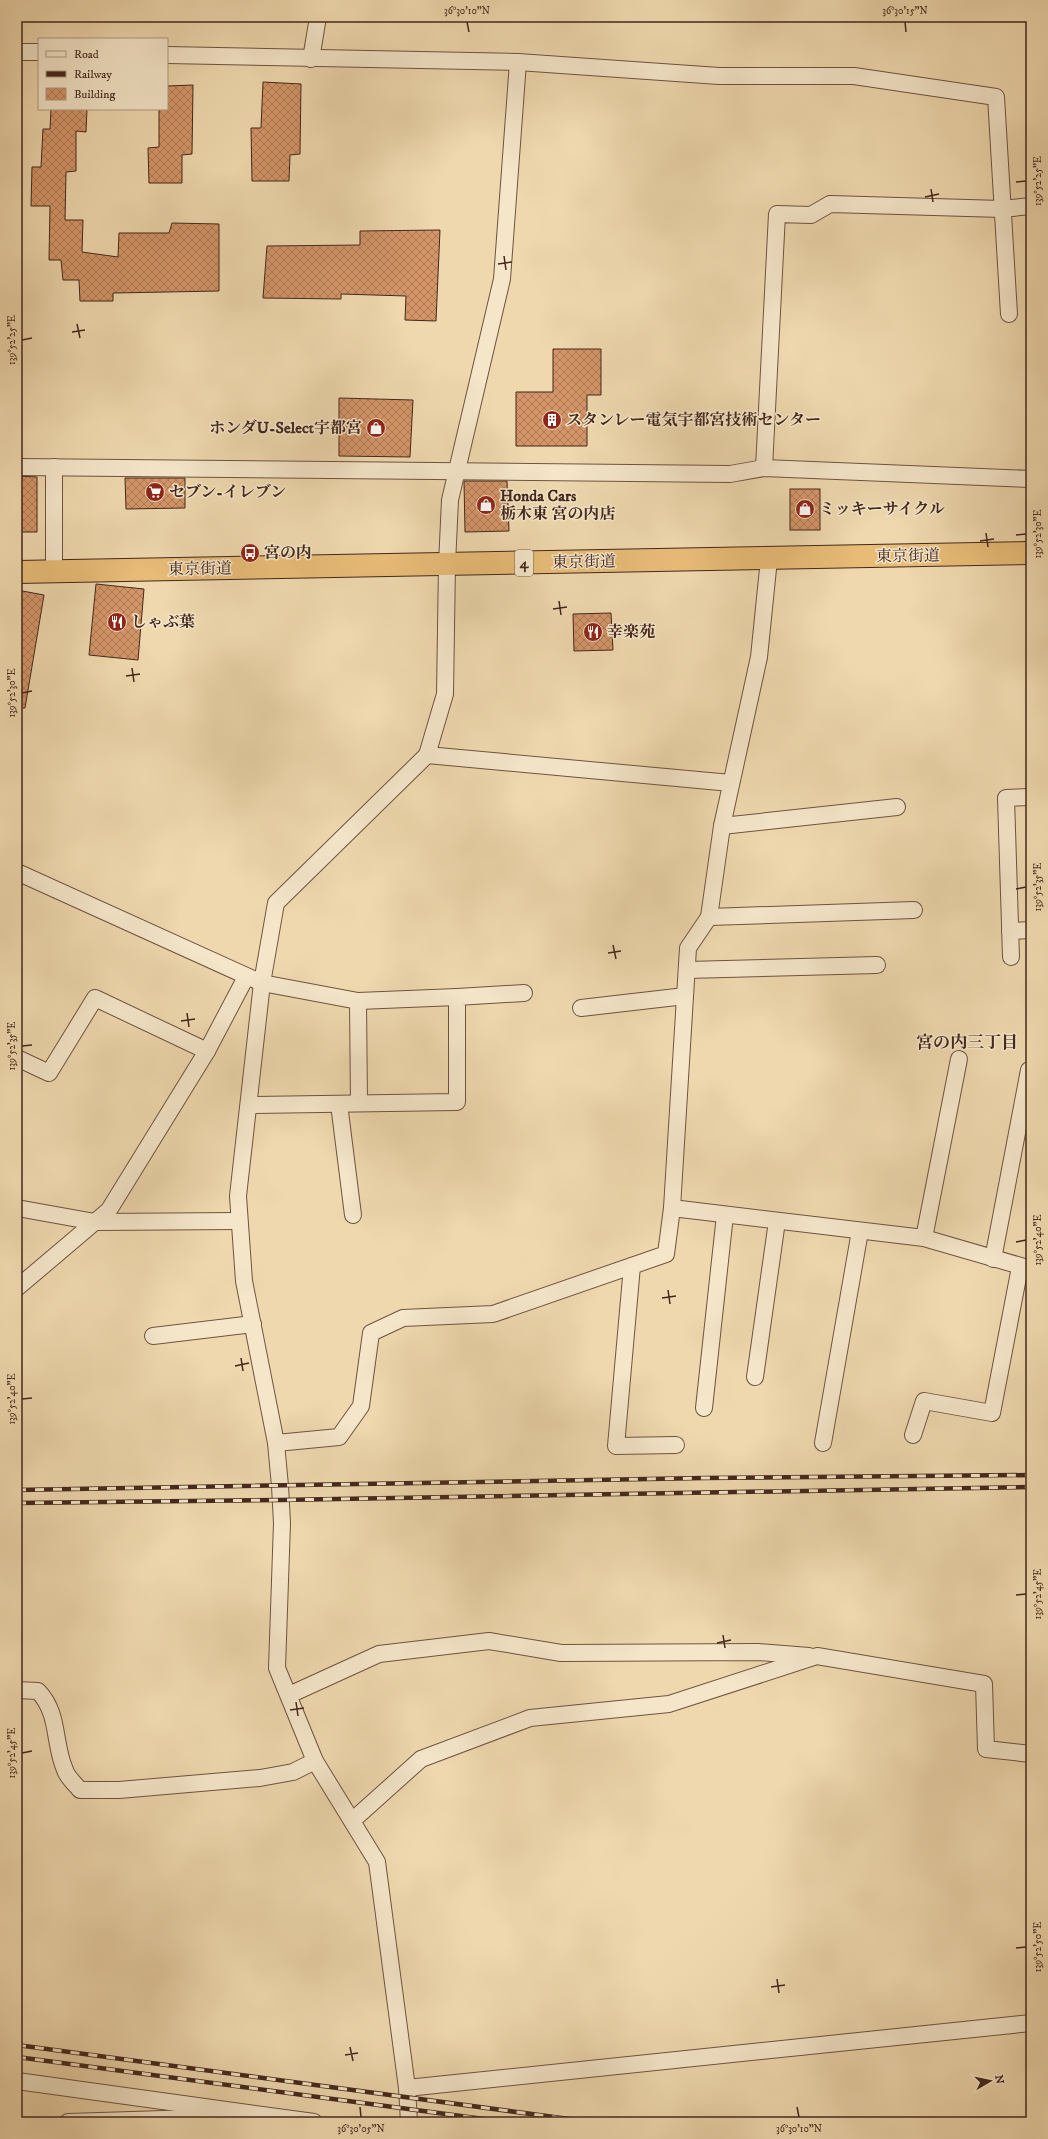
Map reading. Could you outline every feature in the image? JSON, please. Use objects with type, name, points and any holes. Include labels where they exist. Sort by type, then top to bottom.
[{"type":"highway","name":"東京街道","points":[[17,572],[1031,553]]},
{"type":"street","points":[[310,59],[318,17]]},
{"type":"street","points":[[17,52],[38,52]]},
{"type":"street","points":[[168,55],[518,62],[719,76],[854,76],[996,97],[1009,314]]},
{"type":"street","points":[[409,2122],[407,2088],[377,1862],[353,1820],[315,1762],[277,1668],[282,1523],[276,1443],[244,1280],[238,1221],[238,1196],[262,984],[276,903],[427,755],[445,694],[447,564],[450,500],[502,279],[518,62]]},
{"type":"street","points":[[764,468],[777,214],[811,215],[830,204],[1002,209],[1031,206]]},
{"type":"street","points":[[17,467],[730,474],[764,468],[1031,479]]},
{"type":"street","points":[[54,467],[54,572]]},
{"type":"street","points":[[276,1443],[339,1437],[361,1406],[371,1333],[403,1318],[493,1314],[666,1254],[672,1208],[688,948],[709,917],[722,826],[759,657],[769,559]]},
{"type":"street","points":[[427,755],[731,783]]},
{"type":"street","points":[[1011,957],[1006,798],[1031,797]]},
{"type":"street","points":[[722,826],[896,807]]},
{"type":"street","points":[[17,872],[262,984],[358,1001],[524,993]]},
{"type":"street","points":[[709,917],[914,910]]},
{"type":"street","points":[[1010,931],[1031,930]]},
{"type":"street","points":[[687,970],[877,965]]},
{"type":"street","points":[[17,1288],[109,1210],[207,1051],[246,976]]},
{"type":"street","points":[[582,1008],[685,996]]},
{"type":"street","points":[[249,1105],[457,1102],[457,997]]},
{"type":"street","points":[[17,1058],[49,1073],[95,998],[207,1051]]},
{"type":"street","points":[[358,1001],[359,1103]]},
{"type":"street","points":[[924,1238],[959,1059]]},
{"type":"street","points":[[993,1259],[1029,1070]]},
{"type":"street","points":[[339,1104],[353,1214]]},
{"type":"street","points":[[17,1208],[95,1222],[238,1221]]},
{"type":"street","points":[[672,1208],[924,1238],[1026,1268],[992,1413],[924,1402],[913,1435]]},
{"type":"street","points":[[704,1408],[725,1215]]},
{"type":"street","points":[[755,1377],[778,1221]]},
{"type":"street","points":[[823,1443],[860,1231]]},
{"type":"street","points":[[632,1266],[616,1446],[676,1445]]},
{"type":"street","points":[[153,1336],[252,1324]]},
{"type":"street","points":[[289,1695],[379,1654],[489,1640],[561,1653],[758,1652],[816,1656],[984,1684],[986,1749],[1031,1754]]},
{"type":"street","points":[[353,1820],[421,1759],[530,1718],[669,1704],[816,1656]]},
{"type":"street","points":[[17,1690],[38,1691],[46,1700],[52,1712],[65,1771],[80,1790],[118,1790],[260,1778],[293,1772],[315,1762]]},
{"type":"street","points":[[407,2088],[1031,2023]]},
{"type":"street","points":[[17,2081],[314,2122]]},
{"type":"street","points":[[68,2122],[271,2116]]},
{"type":"building","points":[[263,82],[301,84],[300,154],[290,155],[289,181],[252,181],[251,128],[261,128]]},
{"type":"building","points":[[193,85],[192,154],[182,155],[182,183],[149,183],[148,148],[159,147],[159,110],[168,110],[168,86]]},
{"type":"building","points":[[51,110],[87,110],[86,132],[76,131],[76,171],[66,172],[65,220],[83,220],[82,252],[118,257],[119,233],[169,233],[172,223],[219,224],[219,291],[113,293],[113,301],[80,301],[79,280],[63,280],[61,260],[49,260],[50,206],[31,206],[32,167],[41,167],[43,129],[50,129]]},
{"type":"building","points":[[440,230],[436,321],[405,320],[406,296],[341,294],[341,299],[263,298],[267,246],[360,245],[360,231]]},
{"type":"building","name":"スタンレー電気宇都宮技術センター","points":[[553,349],[601,349],[601,395],[587,395],[587,446],[516,446],[516,392],[553,392]]},
{"type":"building","name":"ホンダU-Select宇都宮","points":[[339,398],[413,400],[410,457],[339,456]]},
{"type":"building","points":[[17,476],[37,477],[37,532],[17,532]]},
{"type":"building","name":"セブン-イレブン","points":[[125,478],[185,478],[185,508],[126,509]]},
{"type":"building","name":"Honda Cars 栃木東 宮の内店","points":[[464,481],[507,481],[509,531],[465,532]]},
{"type":"building","name":"ミッキーサイクル","points":[[790,489],[820,489],[820,530],[790,530]]},
{"type":"building","name":"しゃぶ葉","points":[[96,584],[144,589],[138,660],[89,655]]},
{"type":"building","points":[[17,590],[44,595],[25,708],[17,708]]},
{"type":"building","name":"幸楽苑","points":[[611,613],[613,650],[574,651],[573,614]]},
{"type":"railway","points":[[17,1490],[705,1478],[1031,1475]]},
{"type":"railway","points":[[17,1503],[1031,1487]]},
{"type":"railway","points":[[17,2045],[591,2122]]},
{"type":"railway","points":[[17,2057],[506,2122]]},
{"type":"place","name":"スタンレー電気宇都宮技術センター","points":[[552,420]]},
{"type":"place","name":"ホンダU-Select宇都宮","points":[[376,428]]},
{"type":"place","name":"セブン-イレブン","points":[[155,492]]},
{"type":"place","name":"Honda Cars 栃木東 宮の内店","points":[[486,505]]},
{"type":"place","name":"ミッキーサイクル","points":[[805,509]]},
{"type":"place","name":"宮の内","points":[[250,553]]},
{"type":"place","name":"しゃぶ葉","points":[[117,622]]},
{"type":"place","name":"幸楽苑","points":[[593,632]]},
{"type":"district","name":"宮の内三丁目","points":[[967,1043]]}]
